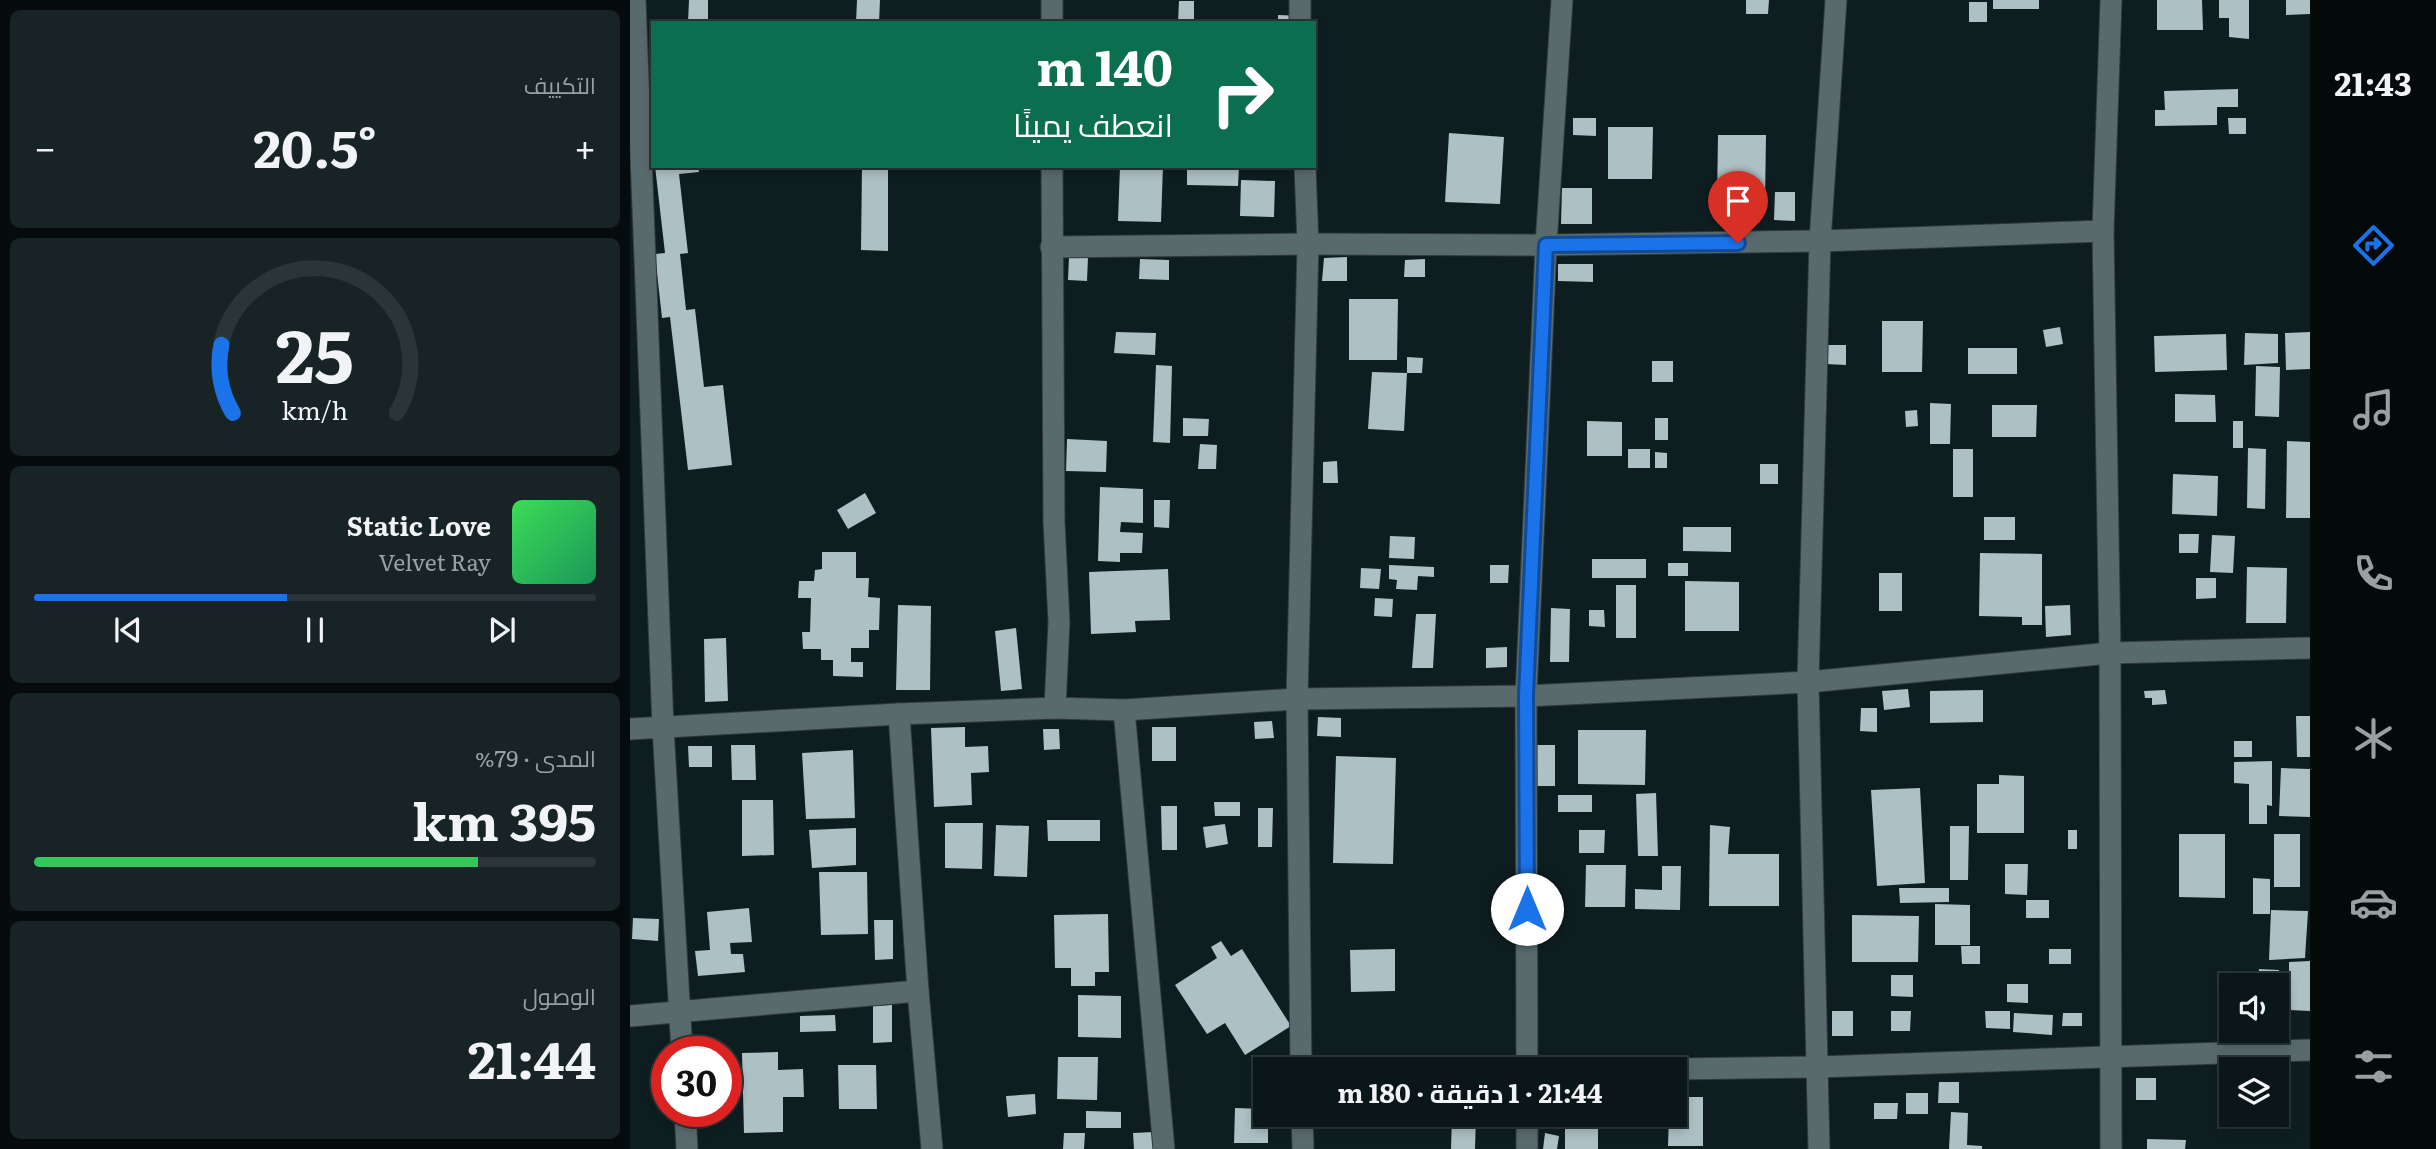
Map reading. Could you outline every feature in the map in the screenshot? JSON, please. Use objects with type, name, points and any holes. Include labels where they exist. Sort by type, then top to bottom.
[{"type":"street","points":[[635,0],[663,727],[681,1036]]},
{"type":"street","points":[[1052,0],[1052,21]]},
{"type":"street","points":[[1300,0],[1300,21]]},
{"type":"street","points":[[1527,1057],[1526,696],[1546,245],[1562,0]]},
{"type":"street","points":[[1819,1149],[1808,682],[1820,241],[1836,0]]},
{"type":"street","points":[[2111,0],[2103,231],[2110,653],[2111,1149]]},
{"type":"street","points":[[1052,168],[1054,522],[1059,622],[1055,708]]},
{"type":"street","points":[[1301,1057],[1297,699],[1308,244],[1305,168]]},
{"type":"street","points":[[1051,247],[1820,241],[2103,231]]},
{"type":"street","points":[[630,729],[899,714],[1055,708],[1124,710],[1297,699],[1526,696],[1808,682],[2110,653],[2310,648]]},
{"type":"street","points":[[1124,710],[1164,1149]]},
{"type":"street","points":[[899,714],[932,1149]]},
{"type":"street","points":[[630,1016],[918,991]]},
{"type":"street","points":[[1687,1069],[1818,1068],[2310,1050]]},
{"type":"street","points":[[686,1127],[687,1149]]},
{"type":"street","points":[[1302,1127],[1303,1149]]},
{"type":"street","points":[[1527,1127],[1527,1149]]},
{"type":"building","points":[[689,0],[708,0],[708,21],[688,21]]},
{"type":"building","points":[[857,0],[880,0],[879,21],[856,21]]},
{"type":"building","points":[[1746,0],[1769,0],[1768,14],[1746,14]]},
{"type":"building","points":[[1993,0],[2039,0],[2039,9],[1993,9]]},
{"type":"building","points":[[2157,0],[2202,0],[2203,30],[2157,30]]},
{"type":"building","points":[[2219,0],[2249,0],[2249,39],[2229,37],[2229,18],[2219,18]]},
{"type":"building","points":[[2286,0],[2310,0],[2310,14],[2286,15]]},
{"type":"building","points":[[1179,1],[1194,1],[1194,21],[1178,21]]},
{"type":"building","points":[[1969,2],[1987,2],[1987,22],[1969,22]]},
{"type":"building","points":[[1278,15],[1303,16],[1303,21],[1278,21]]},
{"type":"building","points":[[2238,89],[2238,107],[2217,107],[2217,125],[2155,126],[2155,110],[2165,110],[2164,91]]},
{"type":"building","points":[[1573,118],[1596,118],[1596,136],[1573,135]]},
{"type":"building","points":[[2228,118],[2246,118],[2246,134],[2229,134]]},
{"type":"building","points":[[1608,127],[1653,127],[1652,179],[1608,179]]},
{"type":"building","points":[[1449,133],[1504,137],[1500,204],[1445,202]]},
{"type":"building","points":[[1718,135],[1766,135],[1765,202],[1717,201]]},
{"type":"building","points":[[655,168],[698,168],[699,172],[679,174],[688,253],[680,254],[686,310],[695,309],[704,387],[723,385],[732,465],[688,470],[670,317],[662,318],[655,254],[665,253]]},
{"type":"building","points":[[862,168],[888,168],[888,251],[861,250]]},
{"type":"building","points":[[1120,168],[1163,168],[1161,222],[1118,221]]},
{"type":"building","points":[[1187,168],[1239,168],[1238,186],[1187,185]]},
{"type":"building","points":[[1241,180],[1275,181],[1274,217],[1240,216]]},
{"type":"building","points":[[1562,188],[1592,188],[1592,224],[1561,224]]},
{"type":"building","points":[[1775,192],[1795,192],[1795,221],[1774,220]]},
{"type":"building","points":[[1069,257],[1088,257],[1087,281],[1068,280]]},
{"type":"building","points":[[1347,257],[1347,281],[1322,281],[1324,258]]},
{"type":"building","points":[[1140,259],[1169,260],[1169,280],[1139,279]]},
{"type":"building","points":[[1425,259],[1425,277],[1404,277],[1405,260]]},
{"type":"building","points":[[1558,264],[1593,264],[1593,282],[1558,281]]},
{"type":"building","points":[[1349,299],[1398,299],[1397,360],[1349,360]]},
{"type":"building","points":[[1882,321],[1923,321],[1922,372],[1882,372]]},
{"type":"building","points":[[2060,327],[2063,344],[2046,347],[2043,330]]},
{"type":"building","points":[[1116,332],[1156,333],[1155,355],[1114,353]]},
{"type":"building","points":[[2310,332],[2310,369],[2286,370],[2285,333]]},
{"type":"building","points":[[2245,333],[2278,334],[2278,363],[2244,365]]},
{"type":"building","points":[[2226,334],[2227,370],[2155,372],[2154,336]]},
{"type":"building","points":[[1825,345],[1846,345],[1846,365],[1825,364]]},
{"type":"building","points":[[1968,348],[2017,348],[2017,374],[1968,374]]},
{"type":"building","points":[[1407,357],[1423,358],[1422,373],[1407,373]]},
{"type":"building","points":[[1652,361],[1673,361],[1673,382],[1652,382]]},
{"type":"building","points":[[1156,365],[1172,366],[1170,443],[1153,442]]},
{"type":"building","points":[[2256,366],[2280,367],[2279,417],[2255,416]]},
{"type":"building","points":[[1372,372],[1407,373],[1404,431],[1368,429]]},
{"type":"building","points":[[2175,394],[2215,395],[2216,422],[2175,422]]},
{"type":"building","points":[[1930,403],[1951,404],[1950,444],[1930,444]]},
{"type":"building","points":[[1992,405],[2037,405],[2036,437],[1992,437]]},
{"type":"building","points":[[1917,410],[1918,426],[1906,427],[1905,411]]},
{"type":"building","points":[[1183,418],[1209,419],[1208,436],[1183,436]]},
{"type":"building","points":[[1655,418],[1668,418],[1668,440],[1655,440]]},
{"type":"building","points":[[1587,421],[1622,422],[1622,456],[1587,456]]},
{"type":"building","points":[[2233,421],[2243,421],[2243,448],[2233,448]]},
{"type":"building","points":[[1067,439],[1107,441],[1106,472],[1066,471]]},
{"type":"building","points":[[2287,441],[2310,442],[2310,518],[2286,518]]},
{"type":"building","points":[[1200,444],[1217,445],[1216,469],[1198,469]]},
{"type":"building","points":[[2248,448],[2266,449],[2265,509],[2247,508]]},
{"type":"building","points":[[1628,449],[1650,449],[1650,468],[1628,468]]},
{"type":"building","points":[[1953,449],[1973,449],[1973,497],[1953,497]]},
{"type":"building","points":[[1655,452],[1667,453],[1667,468],[1655,468]]},
{"type":"building","points":[[1337,461],[1338,483],[1323,483],[1323,462]]},
{"type":"building","points":[[1760,464],[1778,464],[1778,484],[1760,484]]},
{"type":"building","points":[[2173,474],[2218,476],[2217,516],[2172,514]]},
{"type":"building","points":[[1100,487],[1143,489],[1143,523],[1121,522],[1120,532],[1143,533],[1142,553],[1120,553],[1120,562],[1098,561]]},
{"type":"building","points":[[865,493],[876,513],[848,529],[837,510]]},
{"type":"building","points":[[1154,500],[1170,500],[1169,528],[1154,527]]},
{"type":"building","points":[[1984,517],[2015,517],[2015,540],[1984,540]]},
{"type":"building","points":[[1683,527],[1731,527],[1731,552],[1683,551]]},
{"type":"building","points":[[2179,534],[2199,534],[2198,553],[2179,553]]},
{"type":"building","points":[[2212,535],[2235,536],[2233,573],[2210,572]]},
{"type":"building","points":[[1390,536],[1415,537],[1414,559],[1389,558]]},
{"type":"building","points":[[822,552],[856,552],[856,578],[869,578],[868,597],[880,598],[879,630],[869,630],[869,648],[851,648],[851,662],[863,662],[863,677],[833,676],[833,660],[821,660],[821,649],[803,649],[802,632],[810,632],[811,598],[798,598],[799,581],[814,581],[815,570],[822,569]]},
{"type":"building","points":[[1980,553],[2042,554],[2042,625],[2022,625],[2022,617],[1979,616]]},
{"type":"building","points":[[1592,559],[1646,559],[1646,578],[1592,578]]},
{"type":"building","points":[[1668,563],[1688,563],[1688,576],[1668,576]]},
{"type":"building","points":[[1389,565],[1434,567],[1434,577],[1418,576],[1417,590],[1396,589],[1397,580],[1389,579]]},
{"type":"building","points":[[1490,565],[1509,565],[1508,583],[1490,583]]},
{"type":"building","points":[[2247,567],[2287,568],[2286,623],[2246,623]]},
{"type":"building","points":[[1361,568],[1381,569],[1379,589],[1360,588]]},
{"type":"building","points":[[1168,569],[1170,620],[1135,621],[1136,632],[1091,634],[1089,572]]},
{"type":"building","points":[[1879,573],[1902,573],[1902,611],[1879,611]]},
{"type":"building","points":[[2196,578],[2216,578],[2216,598],[2196,599]]},
{"type":"building","points":[[1685,581],[1739,582],[1739,631],[1685,631]]},
{"type":"building","points":[[1616,585],[1636,585],[1636,638],[1616,638]]},
{"type":"building","points":[[1375,598],[1393,599],[1392,617],[1374,616]]},
{"type":"building","points":[[898,605],[931,606],[930,690],[896,690]]},
{"type":"building","points":[[2070,605],[2071,635],[2046,637],[2045,606]]},
{"type":"building","points":[[1551,608],[1570,609],[1569,662],[1550,662]]},
{"type":"building","points":[[1589,610],[1604,610],[1605,627],[1589,626]]},
{"type":"building","points":[[1416,614],[1436,614],[1433,668],[1412,668]]},
{"type":"building","points":[[1016,628],[1022,689],[1001,691],[995,631]]},
{"type":"building","points":[[726,638],[728,701],[705,702],[704,639]]},
{"type":"building","points":[[1507,647],[1507,667],[1486,668],[1486,648]]},
{"type":"building","points":[[1908,689],[1910,707],[1884,710],[1882,691]]},
{"type":"building","points":[[1983,690],[1983,722],[1930,723],[1930,691]]},
{"type":"building","points":[[2165,690],[2167,704],[2152,705],[2152,698],[2145,698],[2144,691]]},
{"type":"building","points":[[1861,708],[1877,708],[1877,732],[1860,731]]},
{"type":"building","points":[[2296,716],[2310,716],[2310,757],[2297,757]]},
{"type":"building","points":[[1318,717],[1341,718],[1341,737],[1317,736]]},
{"type":"building","points":[[1272,721],[1274,738],[1255,739],[1254,722]]},
{"type":"building","points":[[965,727],[965,747],[988,746],[989,772],[971,773],[972,805],[934,807],[931,728]]},
{"type":"building","points":[[1152,727],[1176,727],[1176,761],[1152,761]]},
{"type":"building","points":[[1043,729],[1059,729],[1060,749],[1044,750]]},
{"type":"building","points":[[1578,730],[1646,730],[1645,785],[1578,784]]},
{"type":"building","points":[[2234,741],[2252,741],[2252,757],[2234,757]]},
{"type":"building","points":[[731,745],[755,745],[756,780],[732,780]]},
{"type":"building","points":[[1537,745],[1555,745],[1555,786],[1536,786]]},
{"type":"building","points":[[688,746],[712,746],[712,767],[689,767]]},
{"type":"building","points":[[853,750],[855,818],[806,819],[802,753]]},
{"type":"building","points":[[1336,756],[1396,758],[1393,864],[1333,863]]},
{"type":"building","points":[[2272,761],[2272,806],[2267,805],[2267,824],[2249,824],[2249,784],[2234,783],[2234,762]]},
{"type":"building","points":[[2281,768],[2310,769],[2310,817],[2279,816]]},
{"type":"building","points":[[1999,775],[2024,776],[2024,833],[1977,833],[1977,784],[1999,784]]},
{"type":"building","points":[[1920,788],[1925,883],[1877,886],[1871,790]]},
{"type":"building","points":[[1656,793],[1658,856],[1638,856],[1636,794]]},
{"type":"building","points":[[1558,795],[1592,795],[1592,812],[1558,812]]},
{"type":"building","points":[[742,800],[773,800],[774,855],[742,856]]},
{"type":"building","points":[[1214,802],[1240,802],[1240,816],[1215,816]]},
{"type":"building","points":[[1161,806],[1177,806],[1177,850],[1162,850]]},
{"type":"building","points":[[1258,808],[1273,808],[1272,847],[1258,847]]},
{"type":"building","points":[[1047,820],[1100,820],[1100,841],[1048,841]]},
{"type":"building","points":[[945,823],[983,823],[982,869],[945,868]]},
{"type":"building","points":[[1225,824],[1228,844],[1206,848],[1203,827]]},
{"type":"building","points":[[996,825],[1029,826],[1027,877],[994,876]]},
{"type":"building","points":[[1710,825],[1730,827],[1728,854],[1779,854],[1779,906],[1709,906]]},
{"type":"building","points":[[1950,826],[1969,826],[1968,880],[1950,880]]},
{"type":"building","points":[[856,828],[856,865],[812,868],[809,830]]},
{"type":"building","points":[[1579,830],[1605,830],[1604,853],[1579,853]]},
{"type":"building","points":[[2068,830],[2077,830],[2077,849],[2068,849]]},
{"type":"building","points":[[2179,834],[2225,834],[2225,898],[2179,897]]},
{"type":"building","points":[[2274,834],[2300,834],[2300,887],[2274,887]]},
{"type":"building","points":[[2005,864],[2028,864],[2027,895],[2005,894]]},
{"type":"building","points":[[1586,865],[1626,865],[1625,907],[1585,907]]},
{"type":"building","points":[[1662,866],[1681,866],[1680,910],[1635,909],[1635,889],[1662,890]]},
{"type":"building","points":[[819,872],[867,872],[868,934],[821,935]]},
{"type":"building","points":[[2253,878],[2270,879],[2270,914],[2253,914]]},
{"type":"building","points":[[1899,888],[1949,888],[1949,902],[1900,903]]},
{"type":"building","points":[[2026,900],[2049,900],[2049,918],[2026,918]]},
{"type":"building","points":[[1935,904],[1970,905],[1970,945],[1935,945]]},
{"type":"building","points":[[749,908],[752,942],[730,943],[731,954],[743,954],[745,972],[698,976],[695,951],[710,950],[707,912]]},
{"type":"building","points":[[2271,910],[2308,911],[2305,958],[2269,960]]},
{"type":"building","points":[[1108,914],[1109,972],[1095,972],[1095,986],[1071,986],[1071,968],[1055,968],[1054,915]]},
{"type":"building","points":[[1852,915],[1919,916],[1918,962],[1852,962]]},
{"type":"building","points":[[633,918],[659,919],[658,941],[632,939]]},
{"type":"building","points":[[874,920],[893,920],[893,959],[875,960]]},
{"type":"building","points":[[1221,941],[1231,956],[1242,949],[1291,1026],[1245,1055],[1225,1023],[1207,1034],[1175,985],[1217,958],[1211,947]]},
{"type":"building","points":[[1961,946],[1980,946],[1980,964],[1962,964]]},
{"type":"building","points":[[1395,949],[1395,991],[1351,992],[1350,950]]},
{"type":"building","points":[[2049,949],[2071,949],[2071,964],[2049,964]]},
{"type":"building","points":[[2310,961],[2310,1011],[2289,1010],[2289,962]]},
{"type":"building","points":[[2259,969],[2279,970],[2279,973],[2259,973]]},
{"type":"building","points":[[1891,975],[1913,975],[1913,997],[1891,996]]},
{"type":"building","points":[[2007,984],[2028,984],[2028,1003],[2007,1002]]},
{"type":"building","points":[[1078,995],[1121,996],[1121,1038],[1078,1037]]},
{"type":"building","points":[[892,1005],[892,1042],[873,1043],[873,1006]]},
{"type":"building","points":[[1832,1011],[1853,1011],[1853,1036],[1832,1036]]},
{"type":"building","points":[[1891,1011],[1911,1011],[1910,1031],[1891,1031]]},
{"type":"building","points":[[1985,1011],[2010,1011],[2010,1029],[1986,1028]]},
{"type":"building","points":[[2014,1013],[2053,1015],[2052,1035],[2013,1032]]},
{"type":"building","points":[[2063,1013],[2082,1013],[2082,1026],[2062,1026]]},
{"type":"building","points":[[835,1015],[836,1031],[800,1032],[800,1016]]},
{"type":"building","points":[[778,1052],[778,1070],[803,1069],[804,1097],[783,1097],[783,1132],[744,1133],[742,1053]]},
{"type":"building","points":[[1058,1057],[1098,1057],[1097,1100],[1057,1099]]},
{"type":"building","points":[[838,1065],[876,1065],[877,1109],[839,1109]]},
{"type":"building","points":[[2136,1078],[2156,1078],[2156,1100],[2136,1100]]},
{"type":"building","points":[[1939,1082],[1959,1082],[1959,1103],[1938,1103]]},
{"type":"building","points":[[1906,1093],[1928,1093],[1928,1114],[1906,1114]]},
{"type":"building","points":[[1035,1094],[1036,1114],[1008,1117],[1006,1096]]},
{"type":"building","points":[[1687,1097],[1703,1097],[1703,1146],[1668,1146],[1669,1127],[1687,1127]]},
{"type":"building","points":[[1874,1103],[1898,1103],[1897,1119],[1874,1119]]},
{"type":"building","points":[[1235,1108],[1253,1109],[1253,1127],[1268,1127],[1268,1143],[1234,1143]]},
{"type":"building","points":[[1086,1111],[1121,1112],[1121,1128],[1086,1128]]},
{"type":"building","points":[[1951,1112],[1968,1113],[1967,1145],[1982,1146],[1982,1149],[1949,1149]]},
{"type":"building","points":[[1452,1127],[1476,1127],[1475,1149],[1451,1149]]},
{"type":"building","points":[[1565,1127],[1598,1127],[1598,1149],[1565,1149]]},
{"type":"building","points":[[1154,1132],[1155,1149],[1134,1149],[1133,1133]]},
{"type":"building","points":[[1064,1133],[1085,1133],[1084,1149],[1063,1149]]},
{"type":"building","points":[[1545,1133],[1559,1136],[1557,1149],[1543,1149]]},
{"type":"building","points":[[2147,1139],[2186,1140],[2185,1149],[2147,1149]]},
{"type":"route","points":[[1527,909],[1526,696],[1546,245],[1738,243]]}]
